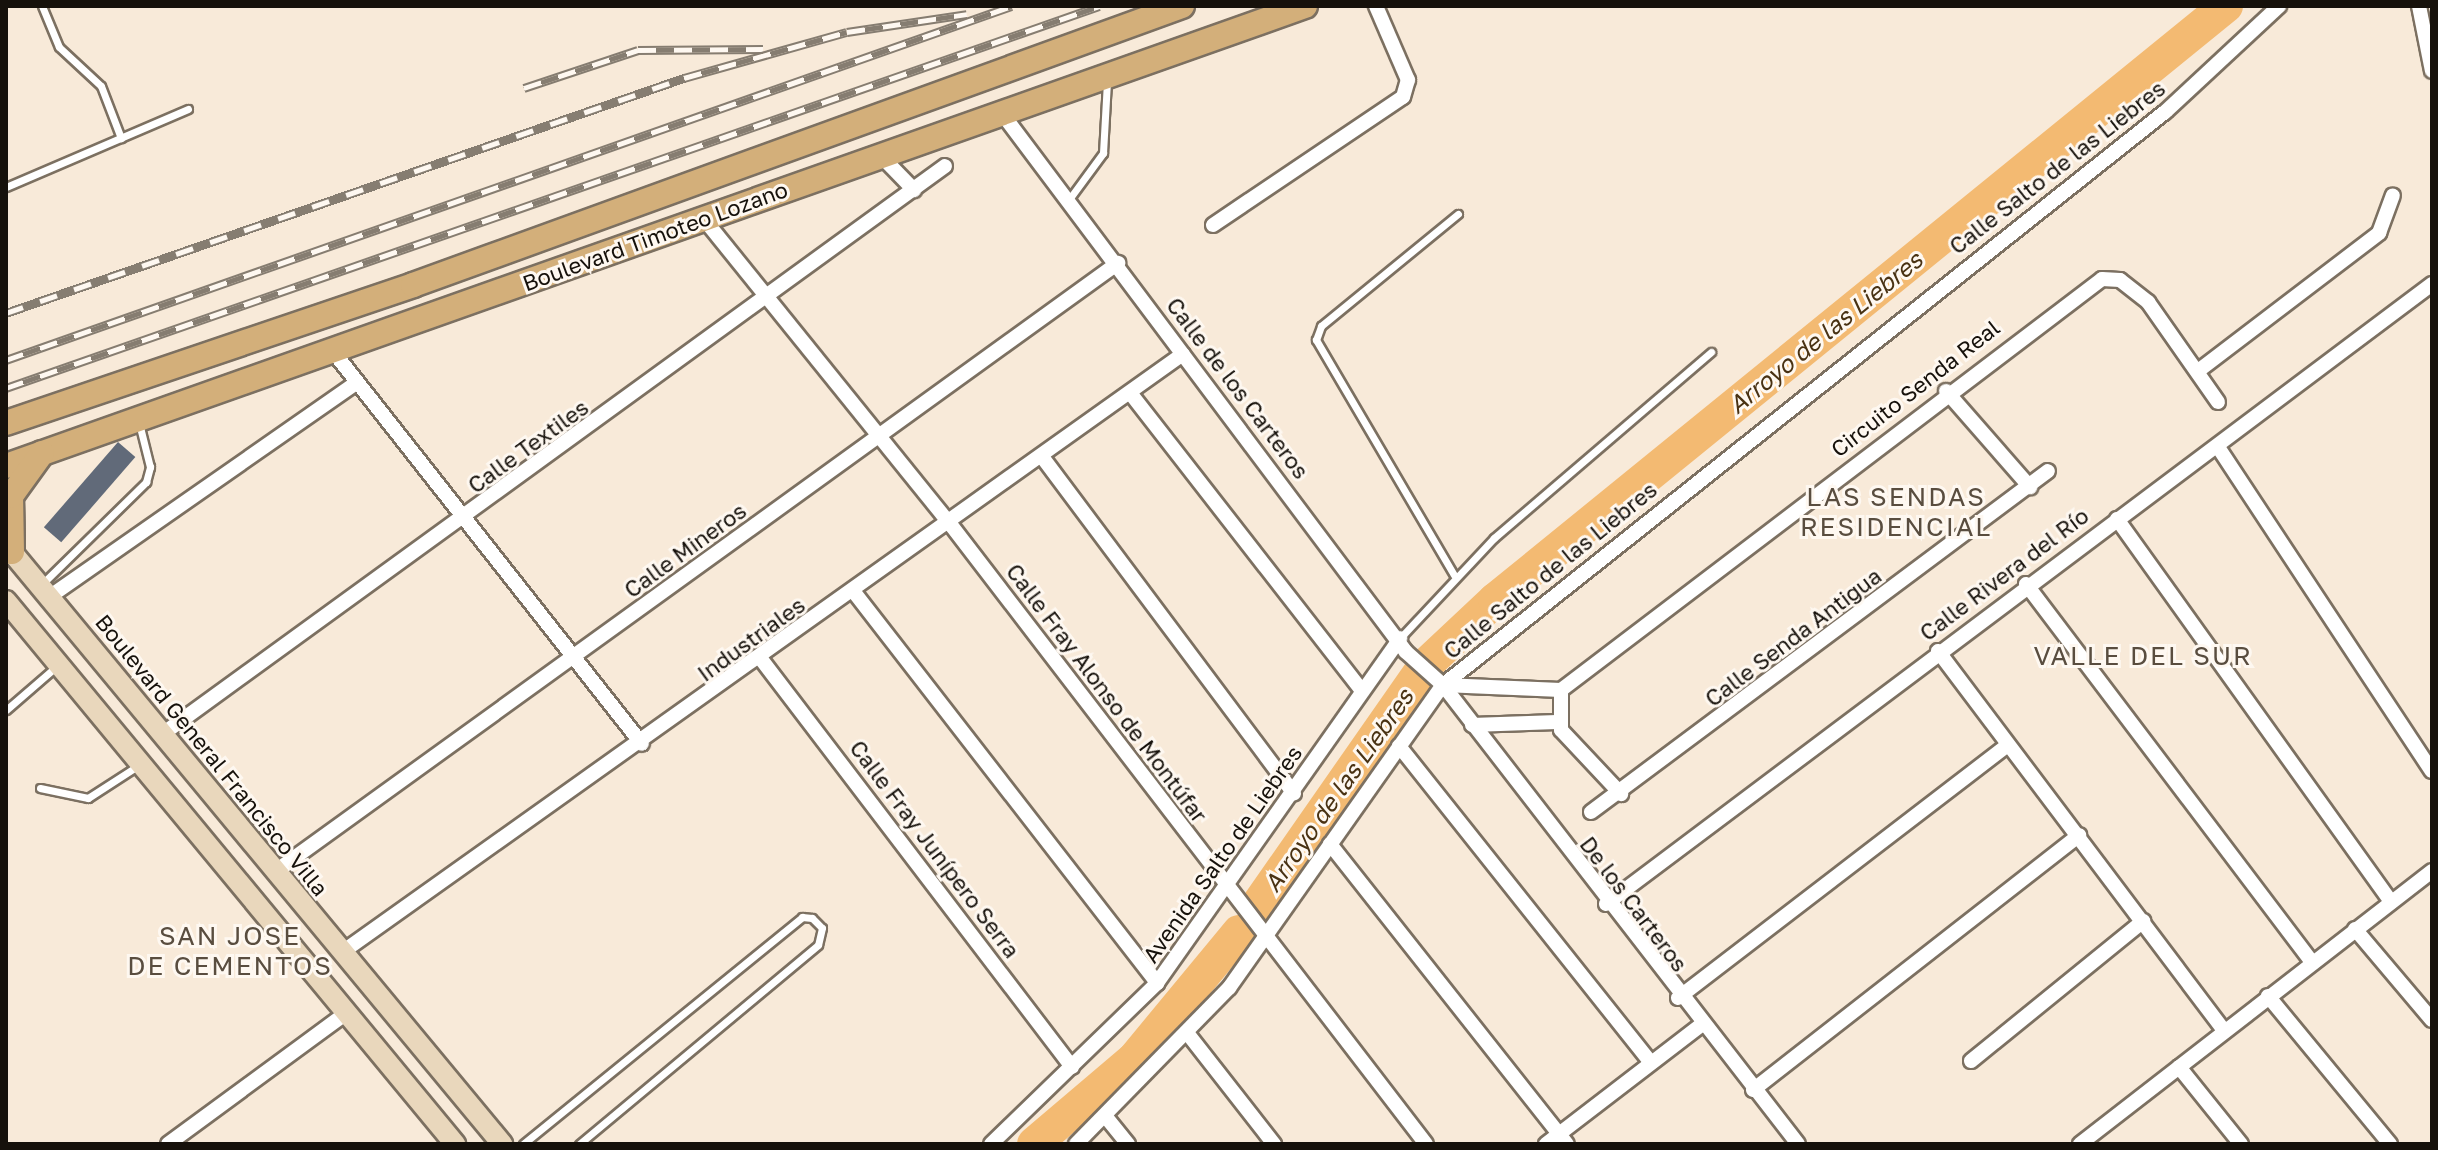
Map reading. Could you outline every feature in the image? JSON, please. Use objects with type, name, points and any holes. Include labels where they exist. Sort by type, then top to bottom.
[{"type":"main road","name":"Boulevard Timoteo Lozano","points":[[6,423],[413,285],[1182,6]]},
{"type":"main road","name":"Boulevard Timoteo Lozano","points":[[6,466],[137,416],[1305,6]]},
{"type":"main road","points":[[9,548],[11,496],[42,453]]},
{"type":"main road","name":"Boulevard General Francisco Villa","points":[[9,548],[47,590],[341,953],[502,1144]]},
{"type":"main road","points":[[6,601],[455,1144]]},
{"type":"street","points":[[1213,225],[1403,97],[1408,80],[1376,6]]},
{"type":"street","name":"Calle Salto de las Liebres","points":[[1438,680],[2165,112],[2279,6]]},
{"type":"street","points":[[2419,6],[2432,71]]},
{"type":"street","name":"Calle de los Carteros","points":[[1001,112],[1070,198],[1183,354],[1403,645],[1438,680]]},
{"type":"street","points":[[880,155],[914,190]]},
{"type":"street","name":"Calle Textiles","points":[[164,733],[768,302],[945,166]]},
{"type":"street","points":[[2198,371],[2379,233],[2393,195]]},
{"type":"street","name":"Calle Fray Alonso de Montúfar","points":[[704,219],[951,525],[1426,1144]]},
{"type":"street","name":"Calle Mineros","points":[[276,871],[882,437],[1118,263]]},
{"type":"street","name":"Circuito Senda Real","points":[[1561,690],[2081,288],[2110,277],[2148,302],[2218,402]]},
{"type":"street","name":"Calle Rivera del Río","points":[[1606,904],[2026,584],[2218,447],[2432,284]]},
{"type":"street","points":[[332,350],[642,744]]},
{"type":"street","name":"Industriales","points":[[341,953],[951,525],[1183,354]]},
{"type":"street","points":[[47,590],[357,382]]},
{"type":"street","points":[[1946,391],[2030,487]]},
{"type":"street","points":[[1131,394],[1362,691]]},
{"type":"street","points":[[2218,447],[2432,771]]},
{"type":"street","points":[[1043,458],[1294,793]]},
{"type":"street","name":"Calle Senda Antigua","points":[[1591,812],[1621,794],[2048,471]]},
{"type":"street","points":[[2117,519],[2391,902]]},
{"type":"street","points":[[2026,584],[2311,961]]},
{"type":"street","points":[[854,592],[1157,983]]},
{"type":"street","name":"Avenida Salto de Liebres","points":[[991,1144],[1157,983],[1231,890],[1362,691],[1403,645]]},
{"type":"street","points":[[1938,651],[2224,1031]]},
{"type":"street","name":"Calle Fray Junípero Serra","points":[[761,659],[1072,1067]]},
{"type":"street","points":[[1076,1144],[1188,1034],[1263,929],[1330,844],[1399,746],[1438,680],[1561,690],[1557,722],[1621,794]]},
{"type":"street","name":"De los Carteros","points":[[1438,680],[1678,998],[1798,1144]]},
{"type":"street","points":[[1472,725],[1557,722]]},
{"type":"street","points":[[1678,998],[2008,745]]},
{"type":"street","points":[[1399,746],[1650,1062]]},
{"type":"street","points":[[1753,1090],[2079,835]]},
{"type":"street","points":[[1330,844],[1563,1139]]},
{"type":"street","points":[[2087,1142],[2311,961],[2432,871]]},
{"type":"street","points":[[1971,1061],[2143,921]]},
{"type":"street","points":[[2355,929],[2432,1020]]},
{"type":"street","points":[[2268,996],[2390,1144]]},
{"type":"street","points":[[168,1144],[345,1014]]},
{"type":"street","points":[[1546,1144],[1563,1139],[1650,1062],[1700,1026]]},
{"type":"street","points":[[1188,1034],[1274,1144]]},
{"type":"street","points":[[2179,1067],[2241,1144]]},
{"type":"street","points":[[1106,1117],[1128,1144]]},
{"type":"lane","points":[[42,6],[59,47],[101,86],[121,138]]},
{"type":"lane","points":[[1070,198],[1103,153],[1107,75]]},
{"type":"lane","points":[[6,187],[188,109]]},
{"type":"lane","points":[[1454,575],[1316,340],[1321,326],[1458,214]]},
{"type":"lane","points":[[1403,645],[1454,575],[1711,352]]},
{"type":"lane","points":[[47,590],[146,482],[150,467],[137,416]]},
{"type":"lane","points":[[6,710],[59,663]]},
{"type":"lane","points":[[40,788],[88,798],[141,763]]},
{"type":"lane","points":[[523,1144],[802,917],[812,918],[822,928],[818,945],[579,1144]]},
{"type":"building","points":[[118,442],[135,457],[61,542],[44,527]]},
{"type":"waterway","name":"Arroyo de las Liebres","points":[[1429,662],[1495,600],[2226,6]]},
{"type":"waterway","name":"Arroyo de las Liebres","points":[[1257,906],[1419,674]]},
{"type":"waterway","name":"Arroyo de las Liebres","points":[[1034,1144],[1134,1059],[1239,932]]},
{"type":"railway","points":[[6,360],[1012,6]]},
{"type":"railway","points":[[6,388],[1099,6]]},
{"type":"railway","points":[[6,313],[684,78],[847,32],[967,14]]},
{"type":"railway","points":[[524,88],[638,50],[763,49]]},
{"type":"district","name":"LAS SENDAS RESIDENCIAL","points":[[1896,512]]},
{"type":"district","name":"VALLE DEL SUR","points":[[2143,656]]},
{"type":"district","name":"SAN JOSE DE CEMENTOS","points":[[230,951]]}]
